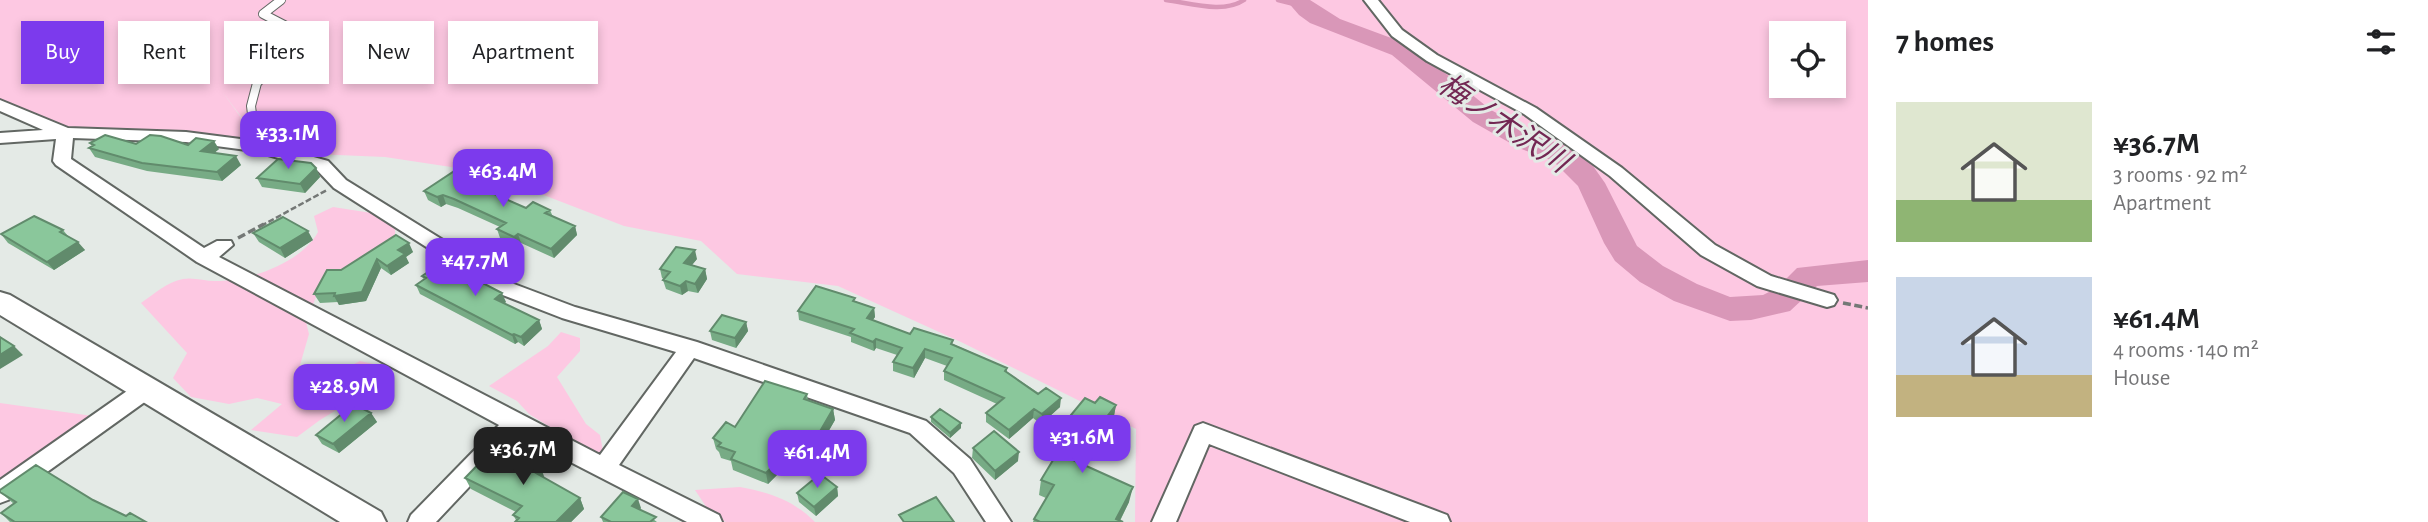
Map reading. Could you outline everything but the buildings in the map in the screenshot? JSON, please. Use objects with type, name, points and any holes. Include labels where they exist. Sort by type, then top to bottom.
[{"type":"street","points":[[1371,0],[1397,33],[1432,58],[1530,111],[1616,172],[1708,250],[1764,281],[1827,300]]},
{"type":"street","points":[[0,105],[65,133]]},
{"type":"street","points":[[65,133],[62,161],[204,257],[515,423],[710,522]]},
{"type":"street","points":[[0,138],[65,133],[186,137],[256,146],[322,165],[340,184],[507,289],[569,313],[690,348],[918,427],[962,466],[999,522]]},
{"type":"street","points":[[204,257],[224,245]]},
{"type":"street","points":[[0,302],[369,522]]},
{"type":"street","points":[[604,468],[690,348]]},
{"type":"street","points":[[0,493],[145,390]]},
{"type":"street","points":[[420,522],[515,423]]},
{"type":"street","points":[[1164,522],[1203,432],[1438,522]]},
{"type":"lane","points":[[256,146],[251,106],[257,83],[295,42],[296,33],[292,28],[263,14],[265,9],[281,0]]},
{"type":"path","points":[[224,245],[320,194]]},
{"type":"path","points":[[1827,300],[1868,309]]},
{"type":"shaded area","points":[[0,0],[1868,0],[1868,522],[1135,522],[1136,429],[961,342],[838,286],[737,274],[701,241],[624,226],[484,172],[385,157],[314,154],[254,134],[221,90],[255,137],[247,145],[190,132],[87,134],[0,110]]},
{"type":"shaded area","points":[[333,207],[378,214],[395,225],[395,235],[318,292],[306,322],[309,334],[300,365],[348,367],[360,361],[382,366],[384,381],[297,437],[251,430],[282,404],[257,398],[229,404],[191,397],[173,378],[187,353],[141,303],[161,289],[183,279],[211,281],[243,278],[287,261],[300,253],[318,232],[314,216]]},
{"type":"shaded area","points":[[561,332],[580,338],[580,351],[557,377],[586,424],[600,435],[603,451],[590,456],[529,414],[517,401],[489,386],[548,346]]},
{"type":"shaded area","points":[[0,403],[107,418],[0,495]]},
{"type":"shaded area","points":[[740,487],[781,498],[815,522],[726,522],[713,517],[695,490]]},
{"type":"waterway","points":[[1166,0],[1217,7],[1244,0]]},
{"type":"waterway","points":[[1278,0],[1302,6]]},
{"type":"waterway","name":"梅ノ木沢川","points":[[1297,0],[1319,18],[1401,50],[1482,116],[1529,142],[1563,155],[1574,163],[1591,183],[1626,253],[1637,264],[1685,293],[1730,309],[1751,308],[1779,303],[1808,276],[1868,271]]}]
